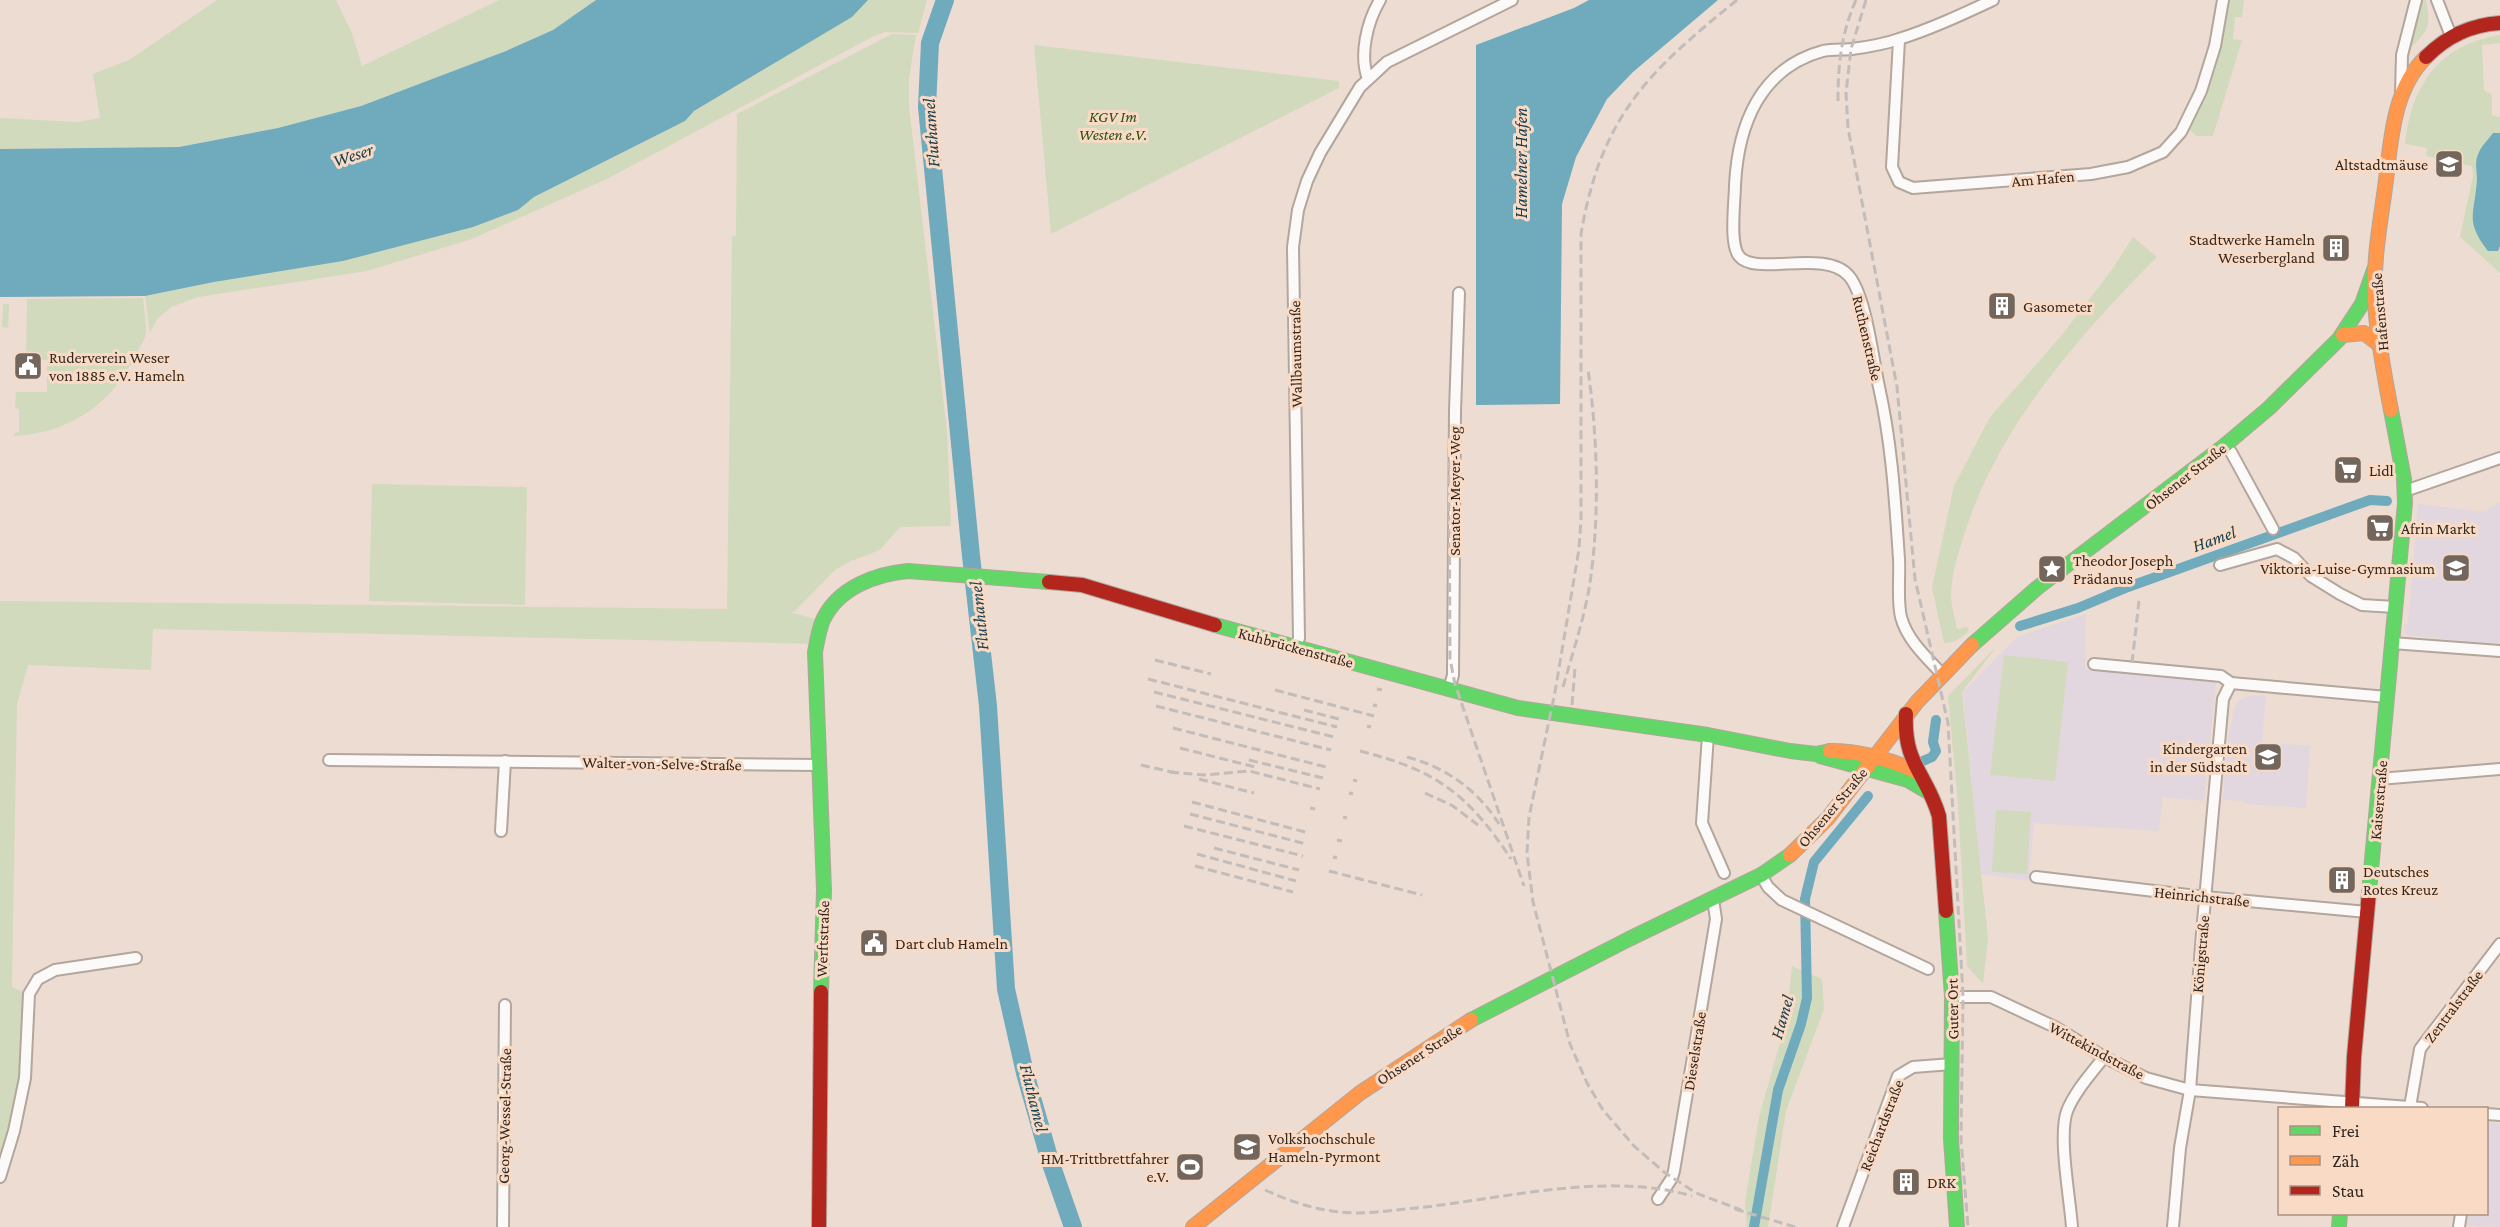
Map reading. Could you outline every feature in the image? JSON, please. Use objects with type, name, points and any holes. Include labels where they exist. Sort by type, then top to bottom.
[{"type":"main road","points":[[2451,36],[2473,27],[2500,23]]},
{"type":"main road","name":"Hafenstraße","points":[[2405,491],[2381,346],[2375,301],[2374,270],[2392,142],[2401,97],[2416,66],[2451,36]]},
{"type":"main road","name":"Ohsener Straße","points":[[1193,1227],[1360,1093],[1469,1021],[1777,866],[1811,836],[1906,714],[1975,642],[2037,588],[2224,446],[2269,408],[2343,335],[2362,304],[2374,270]]},
{"type":"main road","points":[[2343,335],[2362,332],[2369,334],[2381,346]]},
{"type":"main road","name":"Kaiserstraße","points":[[2352,1106],[2354,1057],[2405,491]]},
{"type":"main road","name":"Kuhbrückenstraße","points":[[814,652],[823,620],[838,601],[862,582],[885,573],[908,571],[1082,585],[1518,708],[1708,735],[1761,747],[1816,754],[1828,751],[1847,751],[1870,763]]},
{"type":"main road","name":"Werftstraße","points":[[814,652],[824,890],[820,1014],[819,1227]]},
{"type":"main road","name":"Guter Ort","points":[[1906,714],[1907,746],[1919,774],[1936,802],[1939,816],[1952,997],[1951,1138],[1957,1227]]},
{"type":"main road","points":[[1870,763],[1898,763],[1919,774]]},
{"type":"main road","points":[[1870,763],[1930,793]]},
{"type":"street","points":[[1368,79],[1363,66],[1368,29],[1380,0]]},
{"type":"street","name":"Wallbaumstraße","points":[[1296,646],[1299,638],[1294,360],[1295,228],[1307,181],[1320,153],[1360,87],[1387,62],[1512,0]]},
{"type":"street","name":"Ruthenstraße","points":[[1943,675],[1911,639],[1900,616],[1900,576],[1890,433],[1855,285],[1848,274],[1836,267],[1815,263],[1750,264],[1739,257],[1735,247],[1736,159],[1744,127],[1761,93],[1784,69],[1804,58],[1826,51],[1899,40],[1993,0]]},
{"type":"street","name":"Am Hafen","points":[[1899,40],[1892,167],[1899,182],[1913,188],[2091,174],[2128,166],[2163,152],[2181,132],[2203,83],[2215,46],[2223,0]]},
{"type":"street","name":"Hafenstraße","points":[[2401,97],[2402,55],[2416,0]]},
{"type":"street","points":[[2437,0],[2451,36]]},
{"type":"street","name":"Senator-Meyer-Weg","points":[[1449,689],[1453,675],[1455,411],[1460,293]]},
{"type":"street","points":[[2224,446],[2231,452],[2273,529]]},
{"type":"street","points":[[2405,491],[2500,458]]},
{"type":"street","points":[[2220,565],[2277,549],[2294,558],[2311,576],[2340,594],[2362,604],[2395,607]]},
{"type":"street","points":[[2392,643],[2500,651]]},
{"type":"street","points":[[2094,664],[2221,676],[2231,683],[2387,697]]},
{"type":"street","name":"Königstraße","points":[[2173,1227],[2180,1148],[2190,1090],[2223,699],[2231,683]]},
{"type":"street","points":[[1708,735],[1702,823],[1724,873]]},
{"type":"street","name":"Walter-von-Selve-Straße","points":[[329,760],[820,765]]},
{"type":"street","points":[[501,831],[505,761]]},
{"type":"street","points":[[2379,779],[2500,769]]},
{"type":"street","points":[[1761,875],[1768,887],[1793,906],[1817,915],[1928,969]]},
{"type":"street","name":"Heinrichstraße","points":[[2036,877],[2205,897],[2367,912]]},
{"type":"street","name":"Dieselstraße","points":[[1658,1199],[1674,1171],[1716,919],[1713,899]]},
{"type":"street","name":"Zentralstraße","points":[[2410,1107],[2420,1049],[2500,944]]},
{"type":"street","points":[[0,1177],[14,1131],[25,1078],[29,994],[38,979],[55,970],[136,958]]},
{"type":"street","name":"Wittekindstraße","points":[[1952,997],[1985,996],[2055,1027],[2104,1057],[2146,1078],[2190,1090],[2352,1106],[2410,1107]]},
{"type":"street","name":"Georg-Wessel-Straße","points":[[503,1227],[505,1005]]},
{"type":"street","points":[[2072,1227],[2063,1129],[2067,1112],[2076,1095],[2104,1057]]},
{"type":"street","name":"Reichardstraße","points":[[1843,1227],[1898,1076],[1913,1067],[1952,1064]]},
{"type":"shaded area","name":"Viktoria-Luise-Gymnasium","points":[[2500,503],[2500,645],[2406,635],[2404,624],[2408,624],[2418,504],[2486,512]]},
{"type":"shaded area","points":[[2086,614],[2085,669],[2216,683],[2204,801],[2163,797],[2159,831],[2034,823],[2029,881],[1981,874],[1963,692],[2017,637]]},
{"type":"shaded area","name":"Kindergarten in der Südstadt","points":[[2253,695],[2266,696],[2262,742],[2310,746],[2306,808],[2245,804],[2245,801],[2223,800],[2227,743],[2234,708],[2238,701]]},
{"type":"shaded area","points":[[2488,1123],[2500,1123],[2500,1227],[2467,1226],[2468,1215],[2488,1215]]},
{"type":"green space","points":[[217,0],[336,0],[352,33],[362,66],[499,0],[596,0],[553,30],[506,51],[361,106],[278,128],[179,147],[0,149],[0,118],[78,122],[100,118],[93,74],[129,60]]},
{"type":"green space","points":[[868,0],[927,0],[918,33],[885,32],[874,36],[607,179],[472,239],[367,271],[198,297],[171,307],[157,319],[150,333],[145,296],[343,261],[518,210],[534,197],[685,121],[694,111],[851,17]]},
{"type":"green space","points":[[2228,0],[2244,0],[2242,17],[2235,17],[2233,39],[2242,40],[2213,136],[2197,136],[2190,130],[2190,127],[2214,65],[2223,32]]},
{"type":"green space","points":[[2419,0],[2426,0],[2428,24],[2419,40],[2406,52]]},
{"type":"green space","points":[[892,34],[916,35],[909,78],[909,106],[947,431],[951,526],[900,527],[880,550],[835,570],[794,612],[790,612],[822,621],[815,644],[153,629],[151,670],[28,665],[17,704],[12,987],[28,994],[24,1078],[0,1175],[0,601],[727,609],[732,236],[736,236],[737,114]]},
{"type":"green space","points":[[2500,35],[2500,43],[2482,45],[2484,90],[2492,95],[2492,115],[2500,117],[2500,273],[2460,237],[2473,176],[2472,166],[2426,156],[2427,148],[2405,144],[2414,104],[2432,71],[2460,48]]},
{"type":"green space","name":"KGV Im Westen e.V.","points":[[1034,45],[1339,81],[1339,88],[1051,234]]},
{"type":"green space","points":[[2133,237],[2157,257],[2098,319],[2044,385],[2019,420],[1997,457],[1979,495],[1958,556],[1951,593],[1957,629],[1967,627],[1969,631],[1958,640],[1944,643],[1932,587],[1954,486],[1990,417],[2061,336],[2111,271]]},
{"type":"green space","points":[[143,298],[146,334],[114,389],[101,402],[70,422],[34,434],[14,436],[19,432],[19,409],[15,408],[16,392],[47,392],[47,360],[26,359],[27,299]]},
{"type":"green space","points":[[3,304],[9,304],[8,328],[2,327]]},
{"type":"green space","points":[[372,484],[527,487],[525,605],[369,601]]},
{"type":"green space","points":[[1997,646],[1962,692],[1988,938],[1983,984],[1967,966],[1958,805],[1948,696]]},
{"type":"green space","points":[[2004,655],[2068,662],[2055,781],[1990,775]]},
{"type":"green space","points":[[1996,810],[2031,812],[2027,874],[1992,872]]},
{"type":"green space","points":[[1792,966],[1822,979],[1824,1009],[1786,1111],[1768,1227],[1747,1227],[1745,1201],[1759,1117],[1786,1022]]},
{"type":"water","name":"Weser","points":[[596,0],[868,0],[852,17],[694,111],[685,121],[534,197],[518,210],[473,227],[343,261],[145,296],[0,297],[0,149],[179,147],[278,128],[361,106],[506,51],[553,30]]},
{"type":"water","name":"Hamelner Hafen","points":[[1589,0],[1718,0],[1633,72],[1607,99],[1576,157],[1562,204],[1560,404],[1476,405],[1476,45],[1574,8]]},
{"type":"water","points":[[2493,133],[2500,133],[2500,246],[2498,251],[2488,251],[2476,232],[2473,216],[2477,159],[2480,149]]},
{"type":"waterway","name":"Fluthamel","points":[[945,0],[930,43],[927,107],[988,706],[1006,989],[1025,1073],[1050,1161],[1073,1227]]},
{"type":"waterway","name":"Hamel","points":[[2020,626],[2078,608],[2128,587],[2370,500],[2387,501]]},
{"type":"waterway","name":"Hamel","points":[[1923,761],[1932,757],[1936,751],[1933,742],[1936,720]]},
{"type":"waterway","name":"Hamel","points":[[1754,1227],[1778,1090],[1801,1024],[1807,998],[1805,899],[1814,862],[1868,796]]},
{"type":"railway","points":[[1737,0],[1678,50],[1633,100],[1616,127],[1601,158],[1590,193],[1581,234],[1581,519],[1579,549],[1555,692],[1529,817],[1527,853],[1533,902],[1570,1044],[1587,1083],[1603,1110],[1634,1146],[1664,1172],[1696,1193],[1741,1210]]},
{"type":"railway","points":[[1838,101],[1841,50],[1856,0]]},
{"type":"railway","points":[[1866,0],[1851,49],[1846,93],[1848,128],[1897,387],[1915,579],[1948,723],[1963,996],[1961,1140],[1968,1227]]},
{"type":"railway","points":[[1563,687],[1581,626],[1593,563],[1596,451],[1588,370]]},
{"type":"railway","points":[[1449,448],[1450,659],[1455,684],[1524,886]]},
{"type":"railway","points":[[2132,663],[2139,601]]},
{"type":"railway","points":[[1155,660],[1211,674]]},
{"type":"railway","points":[[1572,705],[1575,668]]},
{"type":"railway","points":[[1148,679],[1337,727]]},
{"type":"railway","points":[[1377,689],[1382,690]]},
{"type":"railway","points":[[1275,690],[1374,716]]},
{"type":"railway","points":[[1154,692],[1334,737]]},
{"type":"railway","points":[[1373,705],[1377,706]]},
{"type":"railway","points":[[1156,706],[1331,750]]},
{"type":"railway","points":[[1304,710],[1339,719]]},
{"type":"railway","points":[[1367,726],[1371,727]]},
{"type":"railway","points":[[1173,728],[1326,767]]},
{"type":"railway","points":[[1180,748],[1255,767]]},
{"type":"railway","points":[[1360,751],[1410,767],[1448,788],[1480,817],[1511,859]]},
{"type":"railway","points":[[1407,757],[1434,767],[1471,790],[1499,824]]},
{"type":"railway","points":[[1249,760],[1323,778]]},
{"type":"railway","points":[[1141,765],[1176,773]]},
{"type":"railway","points":[[1170,772],[1204,775],[1249,771],[1320,789]]},
{"type":"railway","points":[[1199,779],[1254,793]]},
{"type":"railway","points":[[1353,780],[1357,781]]},
{"type":"railway","points":[[1349,793],[1353,794]]},
{"type":"railway","points":[[1425,793],[1453,806],[1478,825]]},
{"type":"railway","points":[[1192,802],[1309,833]]},
{"type":"railway","points":[[1310,808],[1315,809]]},
{"type":"railway","points":[[1190,814],[1306,844]]},
{"type":"railway","points":[[1343,817],[1347,818]]},
{"type":"railway","points":[[1184,826],[1303,856]]},
{"type":"railway","points":[[1337,840],[1342,841]]},
{"type":"railway","points":[[1214,848],[1299,870]]},
{"type":"railway","points":[[1197,854],[1296,881]]},
{"type":"railway","points":[[1333,857],[1337,858]]},
{"type":"railway","points":[[1195,866],[1293,892]]},
{"type":"railway","points":[[1329,871],[1422,895]]},
{"type":"railway","points":[[1265,1190],[1310,1207],[1358,1213],[1590,1186],[1659,1189],[1692,1196]]},
{"type":"railway","points":[[1735,1209],[1795,1227]]},
{"type":"traffic: fast","points":[[1972,645],[2037,588],[2224,446],[2269,408],[2339,339],[2362,304],[2374,270]]},
{"type":"traffic: fast","points":[[2369,892],[2405,503],[2404,479],[2391,410]]},
{"type":"traffic: fast","points":[[821,992],[824,890],[815,652],[823,620],[838,599],[848,591],[883,575],[908,571],[1049,582]]},
{"type":"traffic: fast","points":[[1215,625],[1518,708],[1708,735],[1790,751],[1816,754],[1830,751]]},
{"type":"traffic: fast","points":[[1820,756],[1908,780],[1930,793]]},
{"type":"traffic: fast","points":[[1471,1020],[1761,875],[1790,855]]},
{"type":"traffic: fast","points":[[1946,911],[1952,997],[1951,1139],[1957,1227]]},
{"type":"traffic: fast","points":[[2339,1227],[2340,1215]]},
{"type":"traffic: slow","points":[[2391,410],[2376,315],[2377,248],[2394,122],[2405,87],[2414,71],[2426,57]]},
{"type":"traffic: slow","points":[[2343,335],[2364,333],[2381,346]]},
{"type":"traffic: slow","points":[[1790,855],[1828,818],[1917,702],[1972,645]]},
{"type":"traffic: slow","points":[[1830,751],[1876,757],[1919,773]]},
{"type":"traffic: slow","points":[[1193,1227],[1360,1093],[1471,1020]]},
{"type":"traffic: jam","points":[[2426,57],[2442,43],[2460,33],[2479,26],[2500,23]]},
{"type":"traffic: jam","points":[[1049,582],[1082,585],[1215,625]]},
{"type":"traffic: jam","points":[[1906,714],[1908,745],[1939,816],[1946,911]]},
{"type":"traffic: jam","points":[[2352,1107],[2354,1057],[2369,892]]},
{"type":"traffic: jam","points":[[819,1227],[821,992]]},
{"type":"place","name":"Altstadtmäuse","points":[[2449,164]]},
{"type":"place","name":"Stadtwerke Hameln Weserbergland","points":[[2336,248]]},
{"type":"place","name":"Gasometer","points":[[2002,306]]},
{"type":"place","name":"Ruderverein Weser von 1885 e.V. Hameln","points":[[28,366]]},
{"type":"place","name":"Lidl","points":[[2348,470]]},
{"type":"place","name":"Afrin Markt","points":[[2380,528]]},
{"type":"place","name":"Viktoria-Luise-Gymnasium","points":[[2456,568]]},
{"type":"place","name":"Theodor Joseph Prädanus","points":[[2052,569]]},
{"type":"place","name":"Kindergarten in der Südstadt","points":[[2268,757]]},
{"type":"place","name":"Deutsches Rotes Kreuz","points":[[2342,880]]},
{"type":"place","name":"Dart club Hameln","points":[[874,943]]},
{"type":"place","name":"Volkshochschule Hameln-Pyrmont","points":[[1247,1147]]},
{"type":"place","name":"HM-Trittbrettfahrer e.V.","points":[[1190,1167]]},
{"type":"place","name":"DRK","points":[[1906,1182]]}]
